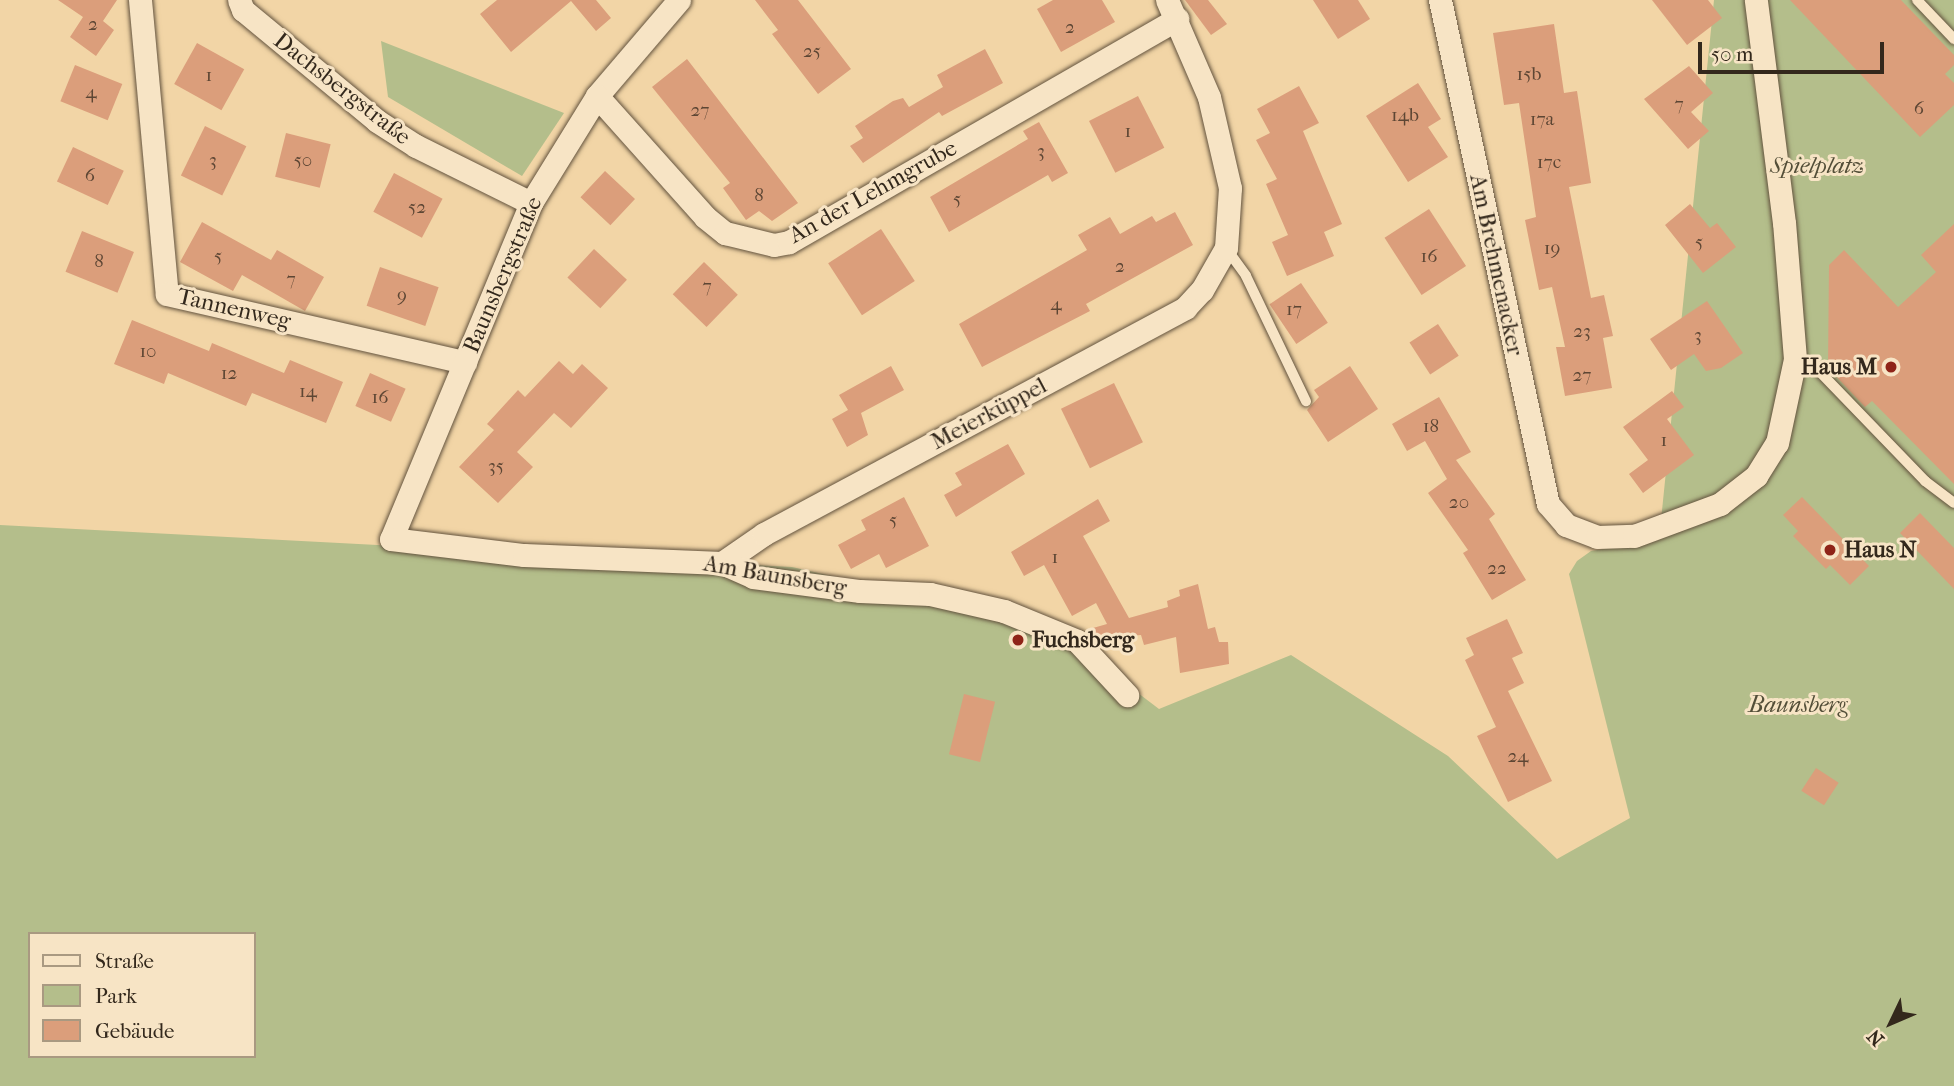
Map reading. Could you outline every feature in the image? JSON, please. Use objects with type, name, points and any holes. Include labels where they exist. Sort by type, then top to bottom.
[{"type":"street","name":"Tannenweg","points":[[140,0],[167,294],[465,362]]},
{"type":"street","name":"Baunsbergstraße","points":[[391,539],[531,203],[597,96],[679,0]]},
{"type":"street","name":"Am Brehmenacker","points":[[1440,0],[1548,504],[1566,525],[1597,537],[1634,536],[1720,504],[1756,475],[1777,443],[1795,359]]},
{"type":"street","points":[[1756,0],[1784,223],[1795,359]]},
{"type":"street","name":"Dachsbergstraße","points":[[236,3],[386,127],[416,146],[531,203]]},
{"type":"street","name":"An der Lehmgrube","points":[[597,96],[705,217],[724,233],[774,245],[789,242],[1172,10]]},
{"type":"street","points":[[1172,10],[1209,97],[1220,139],[1230,188],[1227,244]]},
{"type":"street","name":"Meierküppel","points":[[722,563],[765,534],[1185,308],[1218,267],[1227,244]]},
{"type":"street","name":"Am Baunsberg","points":[[391,539],[524,555],[722,563],[753,577],[860,591],[930,594],[1004,611],[1077,641],[1127,695]]},
{"type":"lane","points":[[1917,0],[1954,39]]},
{"type":"lane","points":[[1227,244],[1246,276],[1306,401]]},
{"type":"lane","points":[[1795,359],[1817,369],[1925,481],[1954,503]]},
{"type":"green space","points":[[1714,0],[1954,0],[1954,1086],[0,1086],[0,525],[792,567],[1000,614],[1075,645],[1159,709],[1291,655],[1448,756],[1557,859],[1630,818],[1569,574],[1577,561],[1591,551],[1659,540]]},
{"type":"green space","points":[[381,41],[564,113],[522,176],[388,97]]},
{"type":"building","points":[[58,0],[117,0],[103,21],[114,30],[96,56],[70,37],[83,17]]},
{"type":"building","points":[[497,0],[596,0],[611,18],[596,31],[571,1],[511,52],[480,14]]},
{"type":"building","points":[[755,0],[798,0],[851,69],[818,94],[772,34],[778,30]]},
{"type":"building","points":[[1053,0],[1102,0],[1115,22],[1061,52],[1037,9]]},
{"type":"building","points":[[1185,0],[1208,0],[1227,24],[1211,35]]},
{"type":"building","points":[[1313,0],[1358,0],[1370,19],[1338,39]]},
{"type":"building","points":[[1652,0],[1708,0],[1722,18],[1687,45]]},
{"type":"building","points":[[1790,0],[1901,0],[1954,55],[1954,65],[1945,74],[1954,83],[1954,105],[1920,137]]},
{"type":"building","points":[[1554,24],[1564,93],[1577,91],[1591,183],[1569,187],[1591,298],[1604,295],[1613,336],[1603,338],[1612,388],[1565,396],[1556,347],[1565,347],[1552,287],[1539,290],[1525,220],[1536,217],[1519,103],[1504,105],[1493,33]]},
{"type":"building","points":[[197,43],[244,69],[221,110],[174,84]]},
{"type":"building","points":[[985,49],[1003,83],[942,116],[939,112],[863,163],[850,146],[863,138],[855,126],[893,101],[903,98],[909,107],[943,87],[937,75]]},
{"type":"building","points":[[687,59],[798,203],[772,221],[759,211],[746,220],[723,188],[730,183],[652,87]]},
{"type":"building","points":[[75,65],[122,84],[108,120],[60,101]]},
{"type":"building","points":[[1689,66],[1713,93],[1691,112],[1709,131],[1688,149],[1644,99]]},
{"type":"building","points":[[1418,83],[1441,119],[1428,127],[1448,157],[1408,182],[1366,116]]},
{"type":"building","points":[[1299,86],[1319,123],[1303,131],[1342,224],[1324,232],[1334,256],[1287,276],[1272,242],[1288,235],[1266,184],[1277,179],[1256,140],[1270,133],[1257,109]]},
{"type":"building","points":[[1138,96],[1164,148],[1115,173],[1089,121]]},
{"type":"building","points":[[1039,122],[1068,173],[1052,182],[1048,175],[949,232],[930,197],[1028,139],[1023,131]]},
{"type":"building","points":[[205,126],[246,146],[222,196],[181,175]]},
{"type":"building","points":[[286,133],[331,144],[320,188],[275,177]]},
{"type":"building","points":[[73,147],[124,171],[108,205],[57,181]]},
{"type":"building","points":[[605,171],[635,199],[610,225],[580,197]]},
{"type":"building","points":[[394,173],[443,199],[422,238],[373,212]]},
{"type":"building","points":[[1690,204],[1710,228],[1717,223],[1736,247],[1703,273],[1665,225]]},
{"type":"building","points":[[1429,209],[1466,266],[1422,295],[1385,238]]},
{"type":"building","points":[[1175,212],[1193,245],[1086,304],[1090,311],[982,367],[959,324],[1087,250],[1078,235],[1110,217],[1120,234],[1152,216],[1156,222]]},
{"type":"building","points":[[202,222],[271,260],[277,250],[324,277],[305,311],[242,275],[233,291],[180,262]]},
{"type":"building","name":"Haus M","points":[[1954,224],[1954,484],[1872,401],[1865,407],[1828,368],[1829,265],[1844,250],[1898,307],[1936,272],[1921,255]]},
{"type":"building","points":[[881,229],[915,281],[862,315],[828,263]]},
{"type":"building","points":[[82,231],[134,252],[117,293],[66,272]]},
{"type":"building","points":[[594,249],[627,280],[600,308],[567,278]]},
{"type":"building","points":[[704,262],[738,295],[707,327],[673,294]]},
{"type":"building","points":[[380,267],[439,287],[425,326],[367,306]]},
{"type":"building","points":[[1301,283],[1328,323],[1296,344],[1269,304]]},
{"type":"building","points":[[1707,301],[1743,353],[1721,368],[1706,371],[1694,354],[1671,370],[1650,339]]},
{"type":"building","points":[[132,320],[209,351],[212,343],[284,373],[290,360],[343,382],[326,423],[252,393],[246,406],[168,373],[164,384],[114,364]]},
{"type":"building","points":[[1438,324],[1459,356],[1430,374],[1409,343]]},
{"type":"building","points":[[559,361],[573,374],[582,364],[608,388],[571,428],[554,413],[517,452],[533,467],[498,503],[459,467],[494,430],[487,424],[518,390],[525,397]]},
{"type":"building","points":[[891,366],[904,390],[861,413],[868,435],[847,447],[832,419],[848,410],[839,395]]},
{"type":"building","points":[[1350,366],[1378,409],[1328,442],[1307,410],[1319,397],[1314,390]]},
{"type":"building","points":[[370,373],[406,389],[391,422],[355,406]]},
{"type":"building","points":[[1114,383],[1143,442],[1090,468],[1061,409]]},
{"type":"building","points":[[1672,391],[1684,407],[1667,419],[1694,455],[1643,493],[1629,474],[1648,460],[1623,427]]},
{"type":"building","points":[[1439,397],[1471,452],[1456,460],[1495,514],[1489,519],[1526,580],[1492,600],[1463,553],[1468,550],[1428,493],[1447,479],[1425,441],[1407,451],[1392,424]]},
{"type":"building","points":[[1008,444],[1025,474],[956,517],[944,495],[962,485],[955,473]]},
{"type":"building","points":[[904,497],[929,546],[886,568],[879,554],[851,569],[838,545],[866,530],[861,520]]},
{"type":"building","name":"Haus N","points":[[1802,497],[1869,566],[1850,585],[1830,565],[1826,569],[1793,536],[1798,531],[1783,515]]},
{"type":"building","points":[[1098,499],[1110,521],[1083,536],[1129,618],[1168,607],[1167,601],[1180,596],[1179,590],[1198,584],[1208,629],[1215,627],[1219,642],[1228,642],[1229,664],[1180,673],[1176,637],[1144,645],[1141,635],[1094,639],[1086,630],[1107,624],[1096,603],[1072,616],[1044,565],[1024,576],[1011,552]]},
{"type":"building","points":[[1920,513],[1954,548],[1954,589],[1900,533]]},
{"type":"building","points":[[1507,619],[1523,653],[1512,658],[1524,683],[1508,691],[1552,781],[1508,802],[1477,736],[1496,727],[1465,660],[1474,655],[1466,638]]},
{"type":"building","points":[[964,694],[995,702],[980,762],[949,754]]},
{"type":"building","points":[[1816,768],[1839,783],[1824,805],[1801,791]]},
{"type":"place","name":"Haus M","points":[[1891,367]]},
{"type":"place","name":"Haus N","points":[[1830,550]]},
{"type":"place","name":"Fuchsberg","points":[[1018,640]]},
{"type":"park label","name":"Spielplatz","points":[[1817,166]]},
{"type":"park label","name":"Baunsberg","points":[[1798,705]]}]
